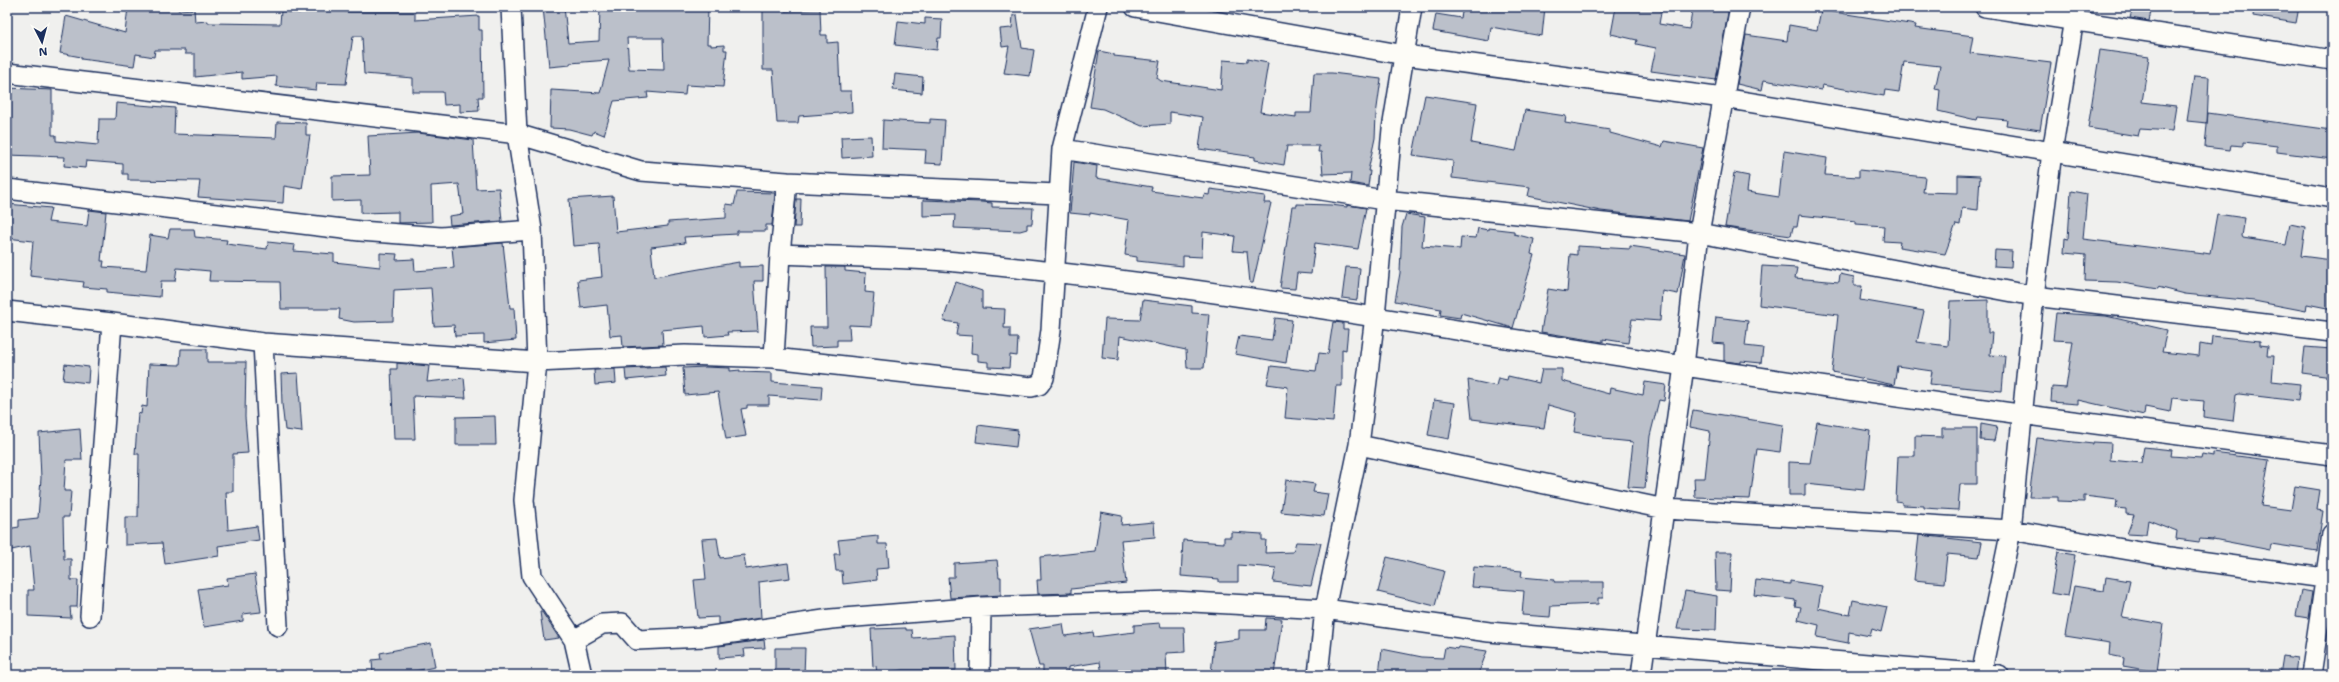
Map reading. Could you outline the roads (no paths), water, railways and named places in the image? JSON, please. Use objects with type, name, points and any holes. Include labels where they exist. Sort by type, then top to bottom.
[{"type":"street","points":[[511,7],[517,134],[532,230],[537,362],[524,500],[532,576],[574,640],[582,675]]},
{"type":"street","points":[[7,312],[112,323],[263,343],[537,362],[685,354],[774,358],[1031,387],[1039,385],[1044,378],[1051,330],[1058,194],[1062,149],[1098,7]]},
{"type":"street","points":[[1135,7],[1405,55],[1723,98],[2332,198]]},
{"type":"street","points":[[1318,675],[1325,609],[1359,445],[1375,316],[1384,200],[1392,129],[1412,7]]},
{"type":"street","points":[[1641,675],[1684,366],[1699,233],[1740,7]]},
{"type":"street","points":[[1985,7],[2075,13],[2332,60]]},
{"type":"street","points":[[574,640],[602,624],[622,623],[637,640],[704,637],[831,619],[980,607],[1173,601],[1325,609],[1488,632],[1645,644],[1987,674],[2011,530],[2034,296],[2052,152],[2075,13]]},
{"type":"street","points":[[7,73],[517,134],[641,170],[787,182],[1058,194]]},
{"type":"street","points":[[1062,149],[1384,200],[1699,233],[2034,296],[2332,332]]},
{"type":"street","points":[[774,358],[780,254],[787,182]]},
{"type":"street","points":[[7,189],[367,232],[441,237],[532,230]]},
{"type":"street","points":[[780,254],[964,263],[1055,272],[1375,316],[1684,366],[2023,414],[2332,455]]},
{"type":"street","points":[[90,616],[112,323]]},
{"type":"street","points":[[263,343],[278,626]]},
{"type":"street","points":[[1359,445],[1665,509],[2011,530],[2170,557],[2329,578]]},
{"type":"street","points":[[2311,675],[2329,578],[2332,534]]},
{"type":"street","points":[[980,607],[980,675]]}]
